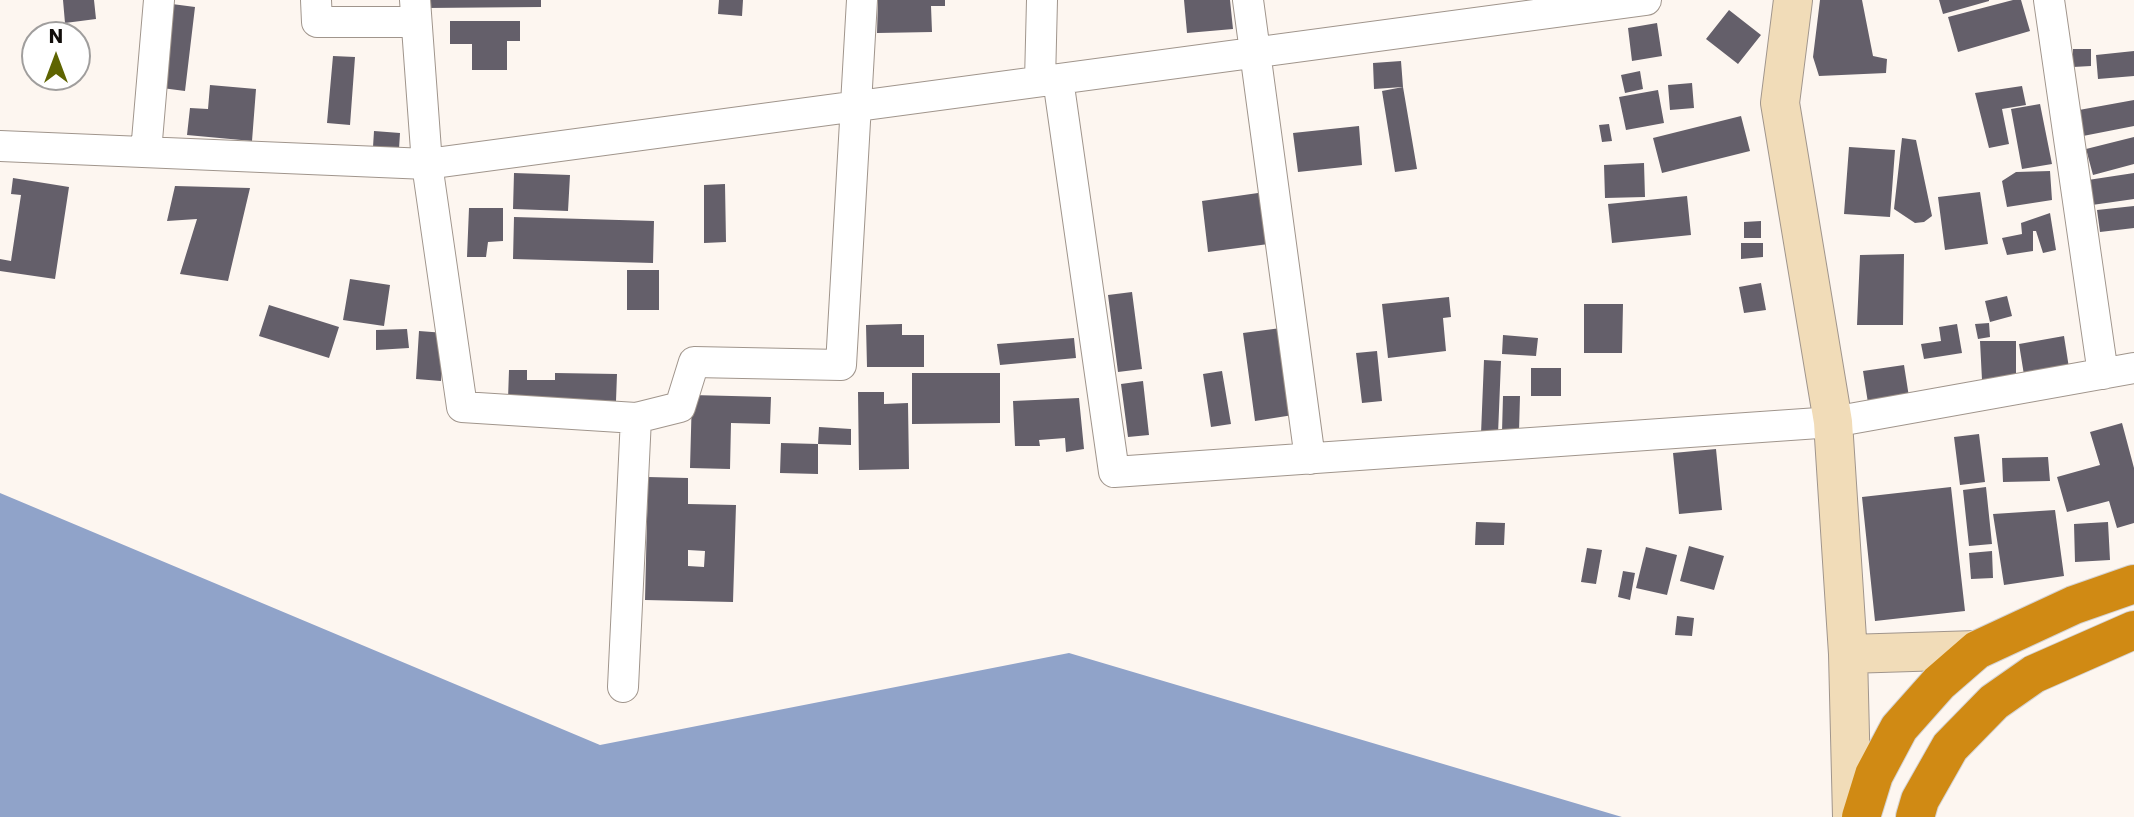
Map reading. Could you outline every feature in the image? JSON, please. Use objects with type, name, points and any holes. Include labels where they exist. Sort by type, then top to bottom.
[{"type":"highway","points":[[1861,817],[1874,775],[1899,728],[1939,682],[1977,650],[2063,610],[2134,584]]},
{"type":"highway","points":[[1915,817],[1920,800],[1950,747],[1994,702],[2034,674],[2134,630]]},
{"type":"street","points":[[146,152],[159,0]]},
{"type":"street","points":[[316,0],[317,22],[415,11],[427,164],[462,407],[636,418],[680,407],[694,362],[841,365],[862,0]]},
{"type":"street","points":[[1042,0],[1049,80],[1114,472],[1833,422],[2134,368]]},
{"type":"street","points":[[1248,0],[1310,459]]},
{"type":"street","points":[[0,146],[427,164],[1646,0]]},
{"type":"street","points":[[1793,0],[1780,103],[1833,422],[1848,654],[1852,817]]},
{"type":"street","points":[[2049,0],[2103,374]]},
{"type":"street","points":[[623,687],[636,418]]},
{"type":"street","points":[[1848,654],[1977,650]]},
{"type":"water","points":[[0,493],[600,745],[1069,653],[1622,817],[0,817]]},
{"type":"building","points":[[63,0],[94,0],[96,19],[65,21]]},
{"type":"building","points":[[425,0],[541,0],[541,7],[425,8]]},
{"type":"building","points":[[719,0],[743,0],[742,16],[718,14]]},
{"type":"building","points":[[878,0],[945,0],[945,6],[931,6],[932,32],[877,33]]},
{"type":"building","points":[[1184,0],[1230,0],[1233,29],[1187,33]]},
{"type":"building","points":[[1820,0],[1862,0],[1873,56],[1887,59],[1886,73],[1819,76],[1813,57]]},
{"type":"building","points":[[1939,0],[1989,0],[1989,1],[1943,14]]},
{"type":"building","points":[[2021,0],[2030,31],[1958,52],[1948,17]]},
{"type":"building","points":[[172,4],[195,7],[185,91],[162,88]]},
{"type":"building","points":[[1729,10],[1761,35],[1738,64],[1706,39]]},
{"type":"building","points":[[450,21],[520,21],[520,41],[507,41],[507,70],[472,70],[472,44],[450,44]]},
{"type":"building","points":[[1657,23],[1662,56],[1632,61],[1628,28]]},
{"type":"building","points":[[2073,49],[2091,49],[2091,66],[2073,67]]},
{"type":"building","points":[[2134,51],[2134,76],[2098,79],[2096,55]]},
{"type":"building","points":[[333,56],[355,57],[350,125],[327,123]]},
{"type":"building","points":[[1401,61],[1403,87],[1374,89],[1373,63]]},
{"type":"building","points":[[1640,71],[1643,89],[1625,93],[1621,75]]},
{"type":"building","points":[[1692,83],[1694,108],[1670,110],[1668,85]]},
{"type":"building","points":[[210,85],[256,89],[252,141],[187,135],[190,108],[208,109]]},
{"type":"building","points":[[2022,86],[2026,105],[2002,109],[2009,144],[1989,148],[1975,93]]},
{"type":"building","points":[[1403,87],[1417,169],[1395,172],[1382,91]]},
{"type":"building","points":[[1658,90],[1664,123],[1626,130],[1619,97]]},
{"type":"building","points":[[2134,100],[2134,126],[2083,136],[2079,110]]},
{"type":"building","points":[[2040,104],[2052,164],[2022,169],[2011,109]]},
{"type":"building","points":[[1741,116],[1750,151],[1662,173],[1653,138]]},
{"type":"building","points":[[1609,124],[1612,141],[1602,142],[1599,125]]},
{"type":"building","points":[[1359,126],[1362,165],[1298,172],[1293,133]]},
{"type":"building","points":[[374,131],[400,133],[399,149],[373,147]]},
{"type":"building","points":[[2134,137],[2134,164],[2093,175],[2086,149]]},
{"type":"building","points":[[1902,138],[1916,140],[1932,216],[1924,222],[1915,223],[1894,209]]},
{"type":"building","points":[[1849,147],[1895,150],[1890,217],[1844,214]]},
{"type":"building","points":[[1644,163],[1645,197],[1605,198],[1604,165]]},
{"type":"building","points":[[2050,171],[2052,200],[2007,207],[2002,181],[2016,172]]},
{"type":"building","points":[[514,173],[570,175],[568,211],[513,209]]},
{"type":"building","points":[[2134,173],[2134,199],[2092,205],[2088,180]]},
{"type":"building","points":[[13,178],[69,187],[55,279],[0,271],[0,259],[11,261],[21,195],[11,194]]},
{"type":"building","points":[[725,184],[726,242],[704,243],[704,185]]},
{"type":"building","points":[[175,186],[250,188],[228,281],[180,274],[197,219],[167,221]]},
{"type":"building","points":[[1265,192],[1276,243],[1208,252],[1202,201]]},
{"type":"building","points":[[1980,192],[1988,244],[1945,250],[1938,197]]},
{"type":"building","points":[[1687,196],[1691,235],[1612,243],[1608,204]]},
{"type":"building","points":[[2134,206],[2134,228],[2100,232],[2097,210]]},
{"type":"building","points":[[469,208],[503,208],[503,241],[488,242],[486,257],[467,257]]},
{"type":"building","points":[[2050,213],[2056,250],[2043,253],[2036,231],[2033,231],[2033,251],[2007,255],[2002,238],[2022,234],[2021,223]]},
{"type":"building","points":[[514,217],[654,221],[653,263],[513,259]]},
{"type":"building","points":[[1761,221],[1761,238],[1744,238],[1744,222]]},
{"type":"building","points":[[1741,243],[1763,243],[1763,257],[1741,259]]},
{"type":"building","points":[[1904,254],[1903,325],[1857,325],[1860,255]]},
{"type":"building","points":[[627,270],[659,270],[659,310],[627,310]]},
{"type":"building","points":[[350,279],[390,285],[384,326],[343,320]]},
{"type":"building","points":[[1761,283],[1766,310],[1744,313],[1739,287]]},
{"type":"building","points":[[1132,292],[1142,369],[1118,372],[1108,295]]},
{"type":"building","points":[[2007,296],[2012,316],[1990,322],[1985,301]]},
{"type":"building","points":[[1449,297],[1451,317],[1443,318],[1446,351],[1388,358],[1382,304]]},
{"type":"building","points":[[1584,304],[1623,304],[1622,353],[1584,353]]},
{"type":"building","points":[[269,305],[339,327],[329,358],[259,336]]},
{"type":"building","points":[[1989,323],[1990,337],[1978,339],[1975,324]]},
{"type":"building","points":[[902,324],[902,335],[924,335],[924,367],[867,367],[866,325]]},
{"type":"building","points":[[1957,324],[1962,353],[1924,359],[1921,344],[1941,341],[1939,327]]},
{"type":"building","points":[[1281,328],[1293,415],[1255,421],[1243,333]]},
{"type":"building","points":[[407,329],[409,348],[376,350],[376,330]]},
{"type":"building","points":[[419,331],[445,333],[441,381],[416,379]]},
{"type":"building","points":[[1503,335],[1538,338],[1536,356],[1502,354]]},
{"type":"building","points":[[2064,336],[2069,368],[2024,375],[2019,344]]},
{"type":"building","points":[[1074,338],[1076,358],[1000,365],[997,344]]},
{"type":"building","points":[[1980,341],[2016,341],[2016,379],[1982,380]]},
{"type":"building","points":[[1377,351],[1382,401],[1362,403],[1356,353]]},
{"type":"building","points":[[1484,360],[1501,361],[1498,434],[1481,434]]},
{"type":"building","points":[[1904,365],[1909,397],[1868,403],[1863,371]]},
{"type":"building","points":[[1531,368],[1561,368],[1561,396],[1531,396]]},
{"type":"building","points":[[509,370],[527,370],[527,380],[555,380],[555,373],[617,374],[616,401],[508,399]]},
{"type":"building","points":[[1222,371],[1231,424],[1211,427],[1203,374]]},
{"type":"building","points":[[912,373],[1000,373],[1000,423],[912,424]]},
{"type":"building","points":[[1143,381],[1149,435],[1128,437],[1121,384]]},
{"type":"building","points":[[858,392],[884,392],[884,404],[908,403],[909,469],[859,470]]},
{"type":"building","points":[[692,395],[771,397],[770,424],[731,423],[730,469],[690,468]]},
{"type":"building","points":[[1503,396],[1520,396],[1519,432],[1502,432]]},
{"type":"building","points":[[1079,398],[1084,449],[1066,452],[1065,438],[1039,440],[1040,446],[1015,446],[1013,401]]},
{"type":"building","points":[[2122,423],[2134,468],[2134,523],[2117,528],[2109,501],[2067,512],[2057,477],[2100,465],[2090,432]]},
{"type":"building","points":[[819,427],[851,429],[851,445],[818,444]]},
{"type":"building","points":[[1979,434],[1985,482],[1960,485],[1954,437]]},
{"type":"building","points":[[781,443],[818,444],[818,474],[780,473]]},
{"type":"building","points":[[1716,449],[1722,510],[1679,514],[1673,453]]},
{"type":"building","points":[[2048,457],[2050,481],[2003,482],[2002,458]]},
{"type":"building","points":[[648,477],[688,478],[688,504],[736,505],[733,602],[645,600]],"holes":[[[688,550],[705,551],[704,567],[688,566]]]},
{"type":"building","points":[[1951,487],[1965,611],[1875,621],[1862,497]]},
{"type":"building","points":[[1986,487],[1992,544],[1969,546],[1963,490]]},
{"type":"building","points":[[2055,510],[2064,576],[2004,585],[1993,514]]},
{"type":"building","points":[[1476,522],[1505,523],[1504,545],[1475,545]]},
{"type":"building","points":[[2108,522],[2110,560],[2075,562],[2074,524]]},
{"type":"building","points":[[1689,546],[1724,556],[1714,590],[1680,581]]},
{"type":"building","points":[[1646,547],[1677,555],[1667,595],[1636,588]]},
{"type":"building","points":[[1587,548],[1602,550],[1596,584],[1581,582]]},
{"type":"building","points":[[1992,551],[1993,578],[1971,579],[1969,553]]},
{"type":"building","points":[[1623,571],[1635,573],[1630,600],[1618,597]]},
{"type":"building","points":[[1677,616],[1694,618],[1692,636],[1675,635]]}]
